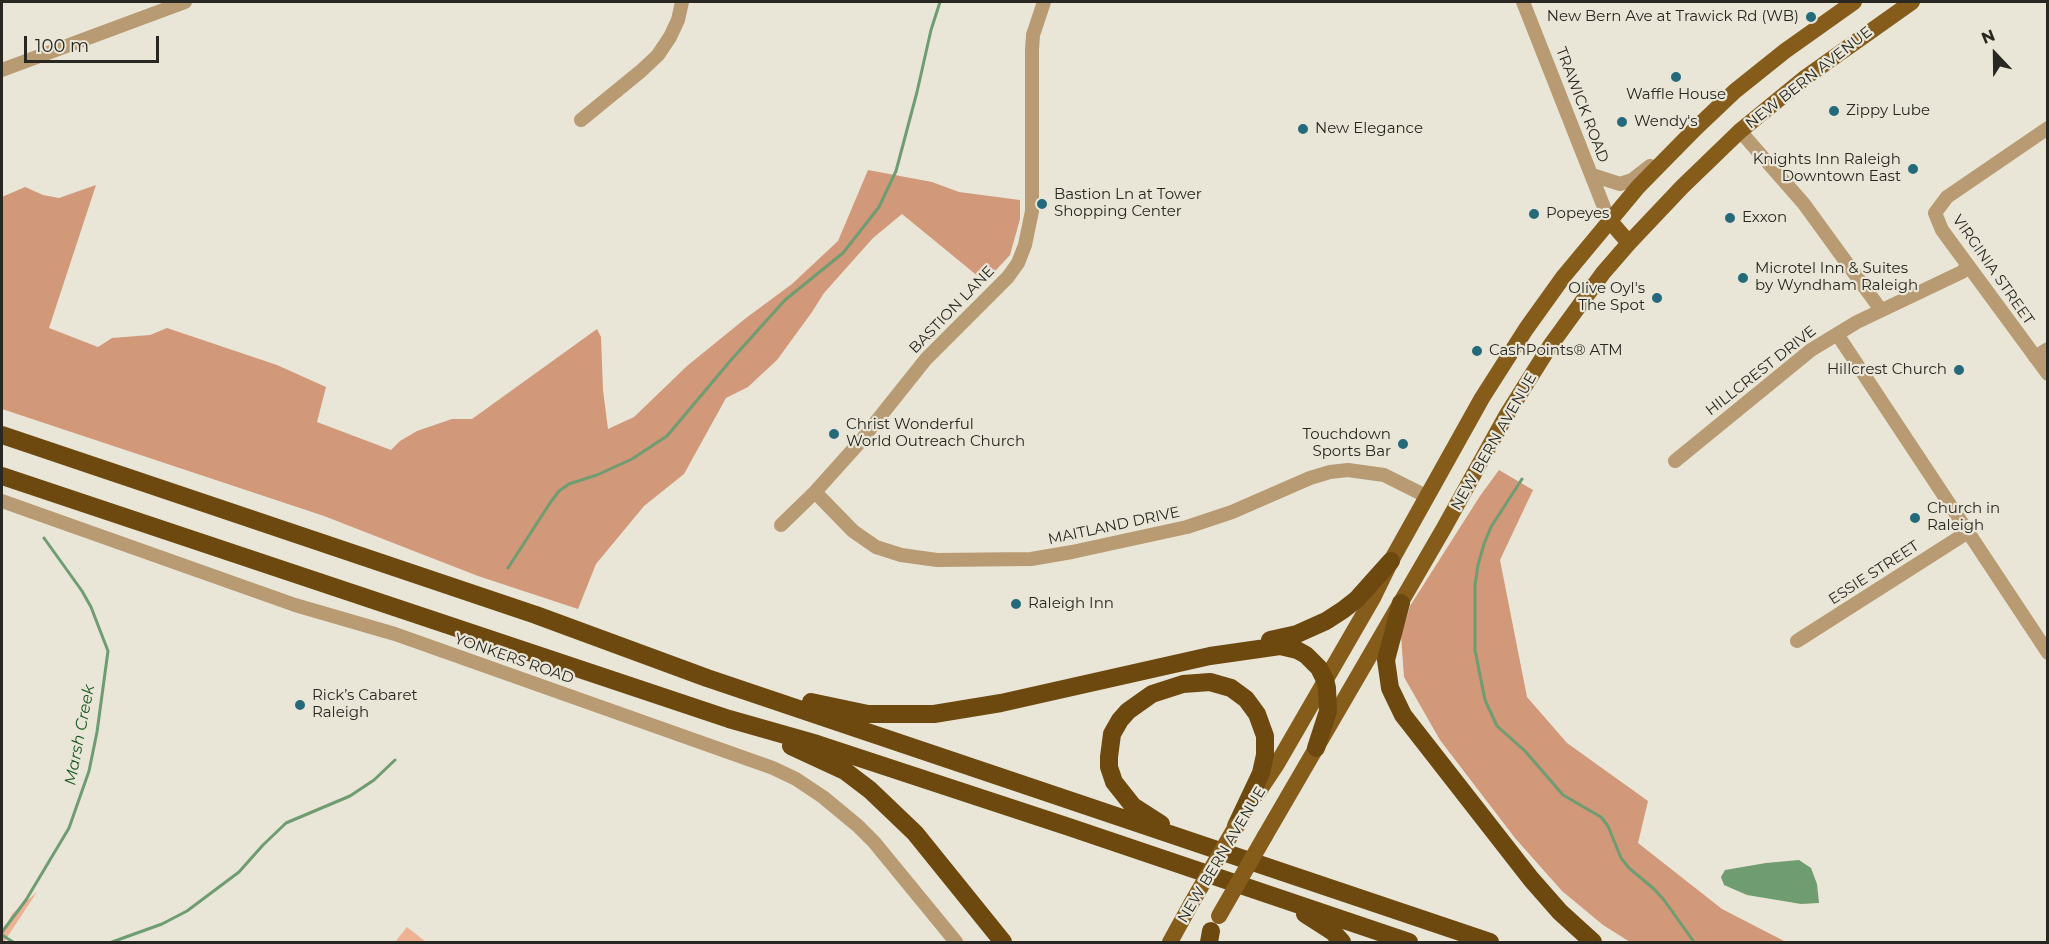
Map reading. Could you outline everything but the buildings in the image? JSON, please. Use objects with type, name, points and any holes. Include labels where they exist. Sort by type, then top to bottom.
[{"type":"highway","points":[[2,435],[536,615],[752,693],[1490,942]]},
{"type":"highway","points":[[2,476],[729,719],[817,744],[1409,942]]},
{"type":"highway","points":[[752,693],[790,697],[868,714],[934,714],[1001,703],[1297,634],[1326,621],[1343,610],[1391,561]]},
{"type":"highway","points":[[1401,603],[1386,660],[1390,688],[1403,715],[1531,879],[1560,912],[1593,942]]},
{"type":"highway","points":[[1210,656],[1271,646],[1290,648],[1312,660],[1325,680],[1328,695],[1328,711],[1316,748]]},
{"type":"highway","points":[[1196,844],[1133,806],[1119,790],[1109,767],[1109,746],[1115,728],[1128,711],[1152,694],[1183,684],[1210,682],[1231,688],[1246,699],[1257,714],[1265,736],[1265,755],[1256,787],[1236,826]]},
{"type":"highway","points":[[729,719],[845,771],[870,790],[915,833],[1003,942]]},
{"type":"highway","points":[[1280,899],[1323,925],[1342,942]]},
{"type":"main road","name":"NEW BERN AVENUE","points":[[1170,942],[1236,826],[1277,764],[1373,598],[1426,496],[1482,398],[1517,342],[1564,276],[1609,220],[1667,156],[1744,85],[1785,51],[1854,2]]},
{"type":"main road","name":"NEW BERN AVENUE","points":[[1211,933],[1506,416],[1550,346],[1603,273],[1682,187],[1740,132],[1806,77],[1912,2]]},
{"type":"main road","points":[[1609,220],[1629,243]]},
{"type":"street","points":[[2,70],[185,2]]},
{"type":"street","points":[[581,120],[658,55],[678,20],[682,2]]},
{"type":"street","name":"BASTION LANE","points":[[781,525],[859,444],[926,359],[1002,284],[1018,263],[1025,245],[1032,211],[1032,50],[1033,35],[1044,2]]},
{"type":"street","name":"TRAWICK ROAD","points":[[1524,2],[1609,220]]},
{"type":"street","name":"VIRGINIA STREET","points":[[2048,128],[1947,197],[1935,213],[1942,230],[2048,374]]},
{"type":"street","points":[[1740,132],[1804,204],[1881,310]]},
{"type":"street","points":[[1592,175],[1616,184],[1625,183],[1667,156]]},
{"type":"street","name":"HILLCREST DRIVE","points":[[1675,461],[1811,350],[1881,310],[1962,272],[1968,266]]},
{"type":"street","points":[[1837,334],[2048,653]]},
{"type":"street","points":[[2035,357],[2048,348]]},
{"type":"street","name":"MAITLAND DRIVE","points":[[815,492],[853,531],[876,547],[901,555],[937,560],[1031,559],[1187,528],[1330,472],[1348,470],[1384,475],[1426,496]]},
{"type":"street","name":"YONKERS ROAD","points":[[2,501],[296,605],[395,634],[773,768],[796,779],[823,797],[858,826],[956,942]]},
{"type":"street","name":"ESSIE STREET","points":[[1797,641],[1968,532]]},
{"type":"shaded area","points":[[868,170],[932,182],[959,192],[1020,200],[1020,219],[1010,255],[985,282],[902,214],[873,238],[824,293],[777,360],[748,387],[726,398],[684,474],[644,506],[596,564],[578,609],[478,576],[324,516],[2,409],[2,197],[25,187],[43,195],[59,198],[96,185],[49,328],[98,347],[112,338],[150,335],[167,328],[277,365],[326,387],[317,422],[391,450],[400,441],[417,431],[452,419],[472,419],[597,329],[601,337],[603,390],[608,429],[634,417],[687,366],[792,284],[838,241]]},
{"type":"shaded area","points":[[1499,470],[1533,490],[1500,560],[1527,697],[1567,743],[1648,801],[1638,843],[1722,909],[1786,942],[1630,942],[1603,925],[1562,891],[1515,838],[1440,740],[1404,677],[1401,636],[1410,606]]},
{"type":"shaded area","points":[[1799,860],[1811,868],[1817,884],[1819,903],[1801,904],[1747,895],[1724,885],[1721,877],[1725,870]]},
{"type":"shaded area","points":[[37,892],[2,942],[2,930],[12,914]]},
{"type":"shaded area","points":[[407,927],[426,942],[395,942]]},
{"type":"waterway","points":[[508,568],[559,491],[569,484],[597,475],[632,459],[667,436],[785,300],[843,253],[879,207],[896,171],[940,2]]},
{"type":"waterway","points":[[1522,479],[1491,527],[1478,565],[1475,585],[1475,650],[1485,700],[1497,726],[1525,751],[1563,795],[1601,817],[1608,826],[1621,858],[1664,900],[1694,942]]},
{"type":"waterway","name":"Marsh Creek","points":[[2,932],[26,900],[69,828],[89,771],[97,732],[108,651],[91,607],[82,591],[44,538]]},
{"type":"waterway","points":[[112,942],[162,924],[187,911],[239,872],[286,823],[350,796],[374,780],[395,760]]},
{"type":"waterway","points":[[2,935],[13,942]]},
{"type":"place","name":"New Bern Ave at Trawick Rd (WB)","points":[[1811,17]]},
{"type":"place","name":"Waffle House","points":[[1676,77]]},
{"type":"place","name":"Zippy Lube","points":[[1834,111]]},
{"type":"place","name":"Wendy's","points":[[1622,122]]},
{"type":"place","name":"New Elegance","points":[[1303,129]]},
{"type":"place","name":"Knights Inn Raleigh Downtown East","points":[[1913,169]]},
{"type":"place","name":"Bastion Ln at Tower Shopping Center","points":[[1042,204]]},
{"type":"place","name":"Popeyes","points":[[1534,214]]},
{"type":"place","name":"Exxon","points":[[1730,218]]},
{"type":"place","name":"Microtel Inn & Suites by Wyndham Raleigh","points":[[1743,278]]},
{"type":"place","name":"Olive Oyl's The Spot","points":[[1657,298]]},
{"type":"place","name":"CashPoints® ATM","points":[[1477,351]]},
{"type":"place","name":"Hillcrest Church","points":[[1959,370]]},
{"type":"place","name":"Christ Wonderful World Outreach Church","points":[[834,434]]},
{"type":"place","name":"Touchdown Sports Bar","points":[[1403,444]]},
{"type":"place","name":"Church in Raleigh","points":[[1915,518]]},
{"type":"place","name":"Raleigh Inn","points":[[1016,604]]},
{"type":"place","name":"Rick’s Cabaret Raleigh","points":[[300,705]]}]
